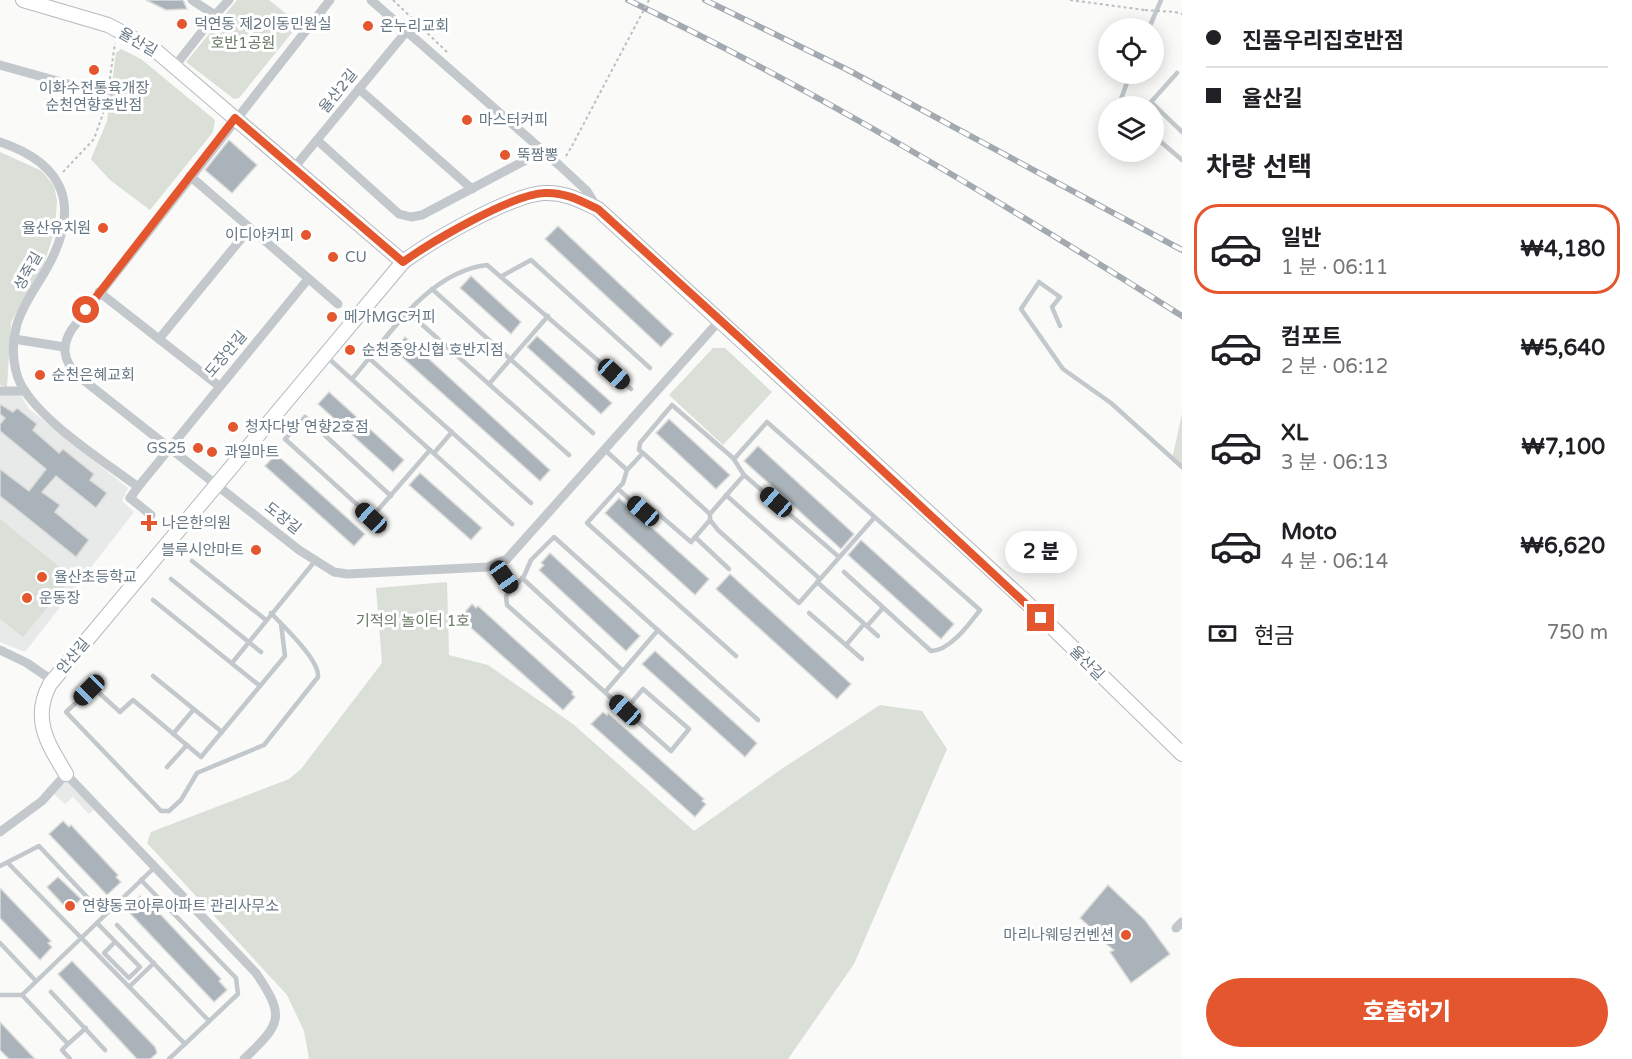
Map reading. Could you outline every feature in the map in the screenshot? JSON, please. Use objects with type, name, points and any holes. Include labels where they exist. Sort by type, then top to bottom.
[{"type":"street","name":"율산길","points":[[23,0],[117,28],[142,42],[175,66],[403,262],[437,239],[532,194],[554,193],[570,196],[598,209],[1026,602],[1182,754]]},
{"type":"street","points":[[192,0],[215,15]]},
{"type":"street","points":[[175,66],[229,0]]},
{"type":"street","points":[[14,339],[64,347],[69,333],[99,292],[330,0]]},
{"type":"street","points":[[371,0],[559,165],[587,191],[598,209]]},
{"type":"street","name":"율산2길","points":[[293,169],[406,32]]},
{"type":"street","points":[[0,65],[108,96]]},
{"type":"street","points":[[359,89],[472,189]]},
{"type":"street","points":[[317,140],[399,214],[411,217],[422,215],[524,161],[539,148]]},
{"type":"street","points":[[0,142],[35,157],[56,177]]},
{"type":"street","points":[[190,176],[338,304]]},
{"type":"street","name":"성죽길","points":[[56,177],[64,198],[65,222],[48,267],[22,313],[14,339],[14,359],[25,391],[41,412],[138,487]]},
{"type":"street","points":[[159,339],[250,228]]},
{"type":"street","name":"안산길","points":[[244,1059],[271,1034],[275,1021],[272,997],[256,973],[66,774],[42,732],[40,718],[44,694],[403,262]]},
{"type":"street","name":"도장안길","points":[[167,448],[309,279]]},
{"type":"street","points":[[99,292],[219,386]]},
{"type":"street","points":[[496,566],[507,559],[606,451],[720,320]]},
{"type":"street","name":"도장길","points":[[64,347],[69,368],[76,375],[167,448],[315,561],[334,572],[347,574],[496,566]]},
{"type":"street","points":[[0,391],[25,391]]},
{"type":"street","points":[[151,515],[130,498],[167,448]]},
{"type":"street","points":[[0,650],[27,663],[53,681]]},
{"type":"street","points":[[0,832],[42,801],[66,774]]},
{"type":"lane","points":[[1153,18],[1161,0]]},
{"type":"lane","points":[[1177,73],[1151,102],[1182,132]]},
{"type":"lane","points":[[1164,145],[1182,160]]},
{"type":"lane","points":[[502,276],[531,260],[650,368]]},
{"type":"lane","points":[[352,379],[432,289],[472,267],[487,265],[631,389]]},
{"type":"lane","points":[[1060,326],[1052,307],[1060,297],[1039,282],[1021,309],[1063,369],[1111,403],[1182,467]]},
{"type":"lane","points":[[432,289],[593,433]]},
{"type":"lane","points":[[409,313],[569,455]]},
{"type":"lane","points":[[489,384],[548,316]]},
{"type":"lane","points":[[326,355],[512,524]]},
{"type":"lane","points":[[370,359],[531,503]]},
{"type":"lane","points":[[839,557],[744,475],[734,459],[672,405],[640,443],[639,450],[799,603],[874,518]]},
{"type":"lane","points":[[384,529],[285,439],[305,417],[391,496]]},
{"type":"lane","points":[[734,459],[767,422],[980,610],[955,638],[934,652],[844,572]]},
{"type":"lane","points":[[371,518],[452,432]]},
{"type":"lane","points":[[606,451],[627,470]]},
{"type":"lane","points":[[643,453],[627,470],[623,483],[587,523],[736,656]]},
{"type":"lane","points":[[618,489],[643,511],[648,505],[691,543],[726,495],[744,475]]},
{"type":"lane","points":[[726,495],[878,636]]},
{"type":"lane","points":[[625,710],[642,689],[689,729],[671,751],[507,605],[506,596],[522,578],[531,560],[555,537],[759,720]]},
{"type":"lane","points":[[695,537],[729,569]]},
{"type":"lane","points":[[192,561],[266,620]]},
{"type":"lane","points":[[232,663],[315,561]]},
{"type":"lane","points":[[496,566],[512,588]]},
{"type":"lane","points":[[522,578],[623,671]]},
{"type":"lane","points":[[171,579],[261,652]]},
{"type":"lane","points":[[153,600],[260,686]]},
{"type":"lane","points":[[846,645],[883,608]]},
{"type":"lane","points":[[271,613],[281,624],[311,658],[318,669],[318,677],[264,745],[197,773],[181,800],[170,811],[161,811],[66,712],[89,690],[94,689],[120,712],[133,700],[201,757],[285,656],[281,624]]},
{"type":"lane","points":[[809,613],[862,659]]},
{"type":"lane","points":[[604,692],[658,630]]},
{"type":"lane","points":[[153,676],[222,732]]},
{"type":"lane","points":[[173,734],[194,709]]},
{"type":"lane","points":[[167,767],[187,746]]},
{"type":"lane","points":[[0,866],[39,846],[104,915]]},
{"type":"lane","points":[[8,863],[185,1044]]},
{"type":"lane","points":[[0,995],[22,995],[154,867]]},
{"type":"lane","points":[[141,880],[236,978],[238,994],[169,1059]]},
{"type":"lane","points":[[97,922],[140,967],[129,978],[104,952],[116,942]]},
{"type":"lane","points":[[117,925],[209,1021]]},
{"type":"lane","points":[[0,943],[36,981]]},
{"type":"lane","points":[[129,987],[154,963]]},
{"type":"lane","points":[[51,992],[105,1050]]},
{"type":"lane","points":[[22,995],[68,1044]]},
{"type":"lane","points":[[70,1059],[62,1050],[86,1028]]},
{"type":"path","points":[[559,165],[572,146],[649,0]]},
{"type":"path","points":[[1070,0],[1182,14]]},
{"type":"path","points":[[56,177],[83,153],[94,139],[103,118],[117,28]]},
{"type":"shaded area","name":"율산초등학교","points":[[0,395],[21,395],[28,408],[128,488],[122,501],[134,512],[25,652],[0,642]]},
{"type":"shaded area","points":[[67,780],[95,809],[89,814],[73,797],[65,804],[54,794]]},
{"type":"green space","name":"호반1공원","points":[[237,0],[269,0],[299,24],[239,98],[234,99],[186,62]]},
{"type":"green space","points":[[121,49],[141,59],[215,120],[213,132],[150,210],[110,180],[91,159],[107,121],[116,53]]},
{"type":"green space","points":[[0,152],[42,171],[54,186],[57,200],[55,230],[44,264],[11,322],[7,387],[0,385]]},
{"type":"green space","points":[[713,348],[725,348],[772,392],[723,445],[669,395]]},
{"type":"green space","points":[[1182,414],[1182,467],[1172,459]]},
{"type":"green space","name":"운동장","points":[[0,519],[72,577],[23,637],[0,619]]},
{"type":"green space","name":"기적의 놀이터 1호","points":[[447,582],[449,655],[488,665],[573,724],[694,831],[783,768],[880,705],[922,711],[947,749],[854,964],[788,1059],[309,1059],[304,1031],[287,995],[147,843],[151,832],[289,779],[301,769],[382,663],[376,588]]},
{"type":"building","points":[[146,0],[183,0],[187,9],[166,10]]},
{"type":"building","points":[[229,140],[257,165],[232,193],[205,170]]},
{"type":"building","points":[[558,226],[673,334],[661,347],[545,239]]},
{"type":"building","points":[[471,276],[521,322],[511,334],[460,288]]},
{"type":"building","points":[[537,336],[612,403],[601,414],[527,347]]},
{"type":"building","points":[[405,337],[550,470],[540,481],[394,350]]},
{"type":"building","points":[[329,392],[404,460],[393,472],[318,404]]},
{"type":"building","points":[[0,404],[13,412],[17,408],[37,424],[33,430],[59,453],[63,449],[94,474],[90,480],[107,493],[96,508],[56,476],[42,492],[60,505],[55,512],[89,540],[76,557],[0,496],[0,469],[29,491],[46,469],[0,431],[0,424],[5,418],[0,414]]},
{"type":"building","points":[[669,419],[730,475],[716,489],[656,433]]},
{"type":"building","points":[[758,446],[854,534],[841,549],[744,461]]},
{"type":"building","points":[[276,454],[365,534],[354,546],[265,466]]},
{"type":"building","points":[[420,473],[482,528],[471,540],[409,485]]},
{"type":"building","points":[[619,498],[709,579],[695,595],[605,513]]},
{"type":"building","points":[[861,540],[954,624],[941,639],[848,555]]},
{"type":"building","points":[[550,553],[640,636],[626,651],[539,570],[544,565],[541,563]]},
{"type":"building","points":[[730,574],[851,684],[837,699],[716,589]]},
{"type":"building","points":[[472,604],[476,608],[478,606],[573,692],[575,697],[563,710],[460,618]]},
{"type":"building","points":[[655,651],[757,743],[745,757],[642,664]]},
{"type":"building","points":[[603,712],[607,715],[608,713],[704,799],[702,801],[706,804],[695,817],[591,724]]},
{"type":"building","points":[[63,821],[69,827],[71,825],[118,875],[116,877],[121,882],[107,895],[49,834]]},
{"type":"building","points":[[58,877],[81,899],[69,911],[47,887]]},
{"type":"building","name":"마리나웨딩컨벤션","points":[[1108,885],[1145,920],[1170,954],[1131,983],[1110,952],[1114,950],[1090,931],[1092,929],[1080,918]]},
{"type":"building","points":[[0,888],[51,941],[48,943],[52,947],[40,960],[0,918]]},
{"type":"building","points":[[140,896],[145,902],[147,900],[221,979],[219,981],[227,990],[214,1002],[126,909]]},
{"type":"building","points":[[72,961],[155,1047],[157,1053],[150,1059],[137,1059],[58,974]]},
{"type":"building","points":[[0,1022],[35,1059],[9,1059],[0,1050]]},
{"type":"railway","points":[[628,0],[700,35],[840,110],[978,190],[1182,316]]},
{"type":"railway","points":[[705,0],[848,70],[1182,250]]},
{"type":"place","name":"덕연동 제2이동민원실","points":[[182,24]]},
{"type":"place","name":"온누리교회","points":[[368,26]]},
{"type":"place","name":"이화수전통육개장 순천연향호반점","points":[[94,70]]},
{"type":"place","name":"마스터커피","points":[[467,120]]},
{"type":"place","name":"뚝짬뽕","points":[[505,155]]},
{"type":"place","name":"율산유치원","points":[[103,228]]},
{"type":"place","name":"이디야커피","points":[[306,235]]},
{"type":"place","name":"CU","points":[[333,257]]},
{"type":"place","name":"메가MGC커피","points":[[332,317]]},
{"type":"place","name":"순천중앙신협 호반지점","points":[[350,350]]},
{"type":"place","name":"순천은혜교회","points":[[40,375]]},
{"type":"place","name":"청자다방 연향2호점","points":[[233,427]]},
{"type":"place","name":"GS25","points":[[198,448]]},
{"type":"place","name":"과일마트","points":[[212,452]]},
{"type":"place","name":"나은한의원","points":[[149,523]]},
{"type":"place","name":"블루시안마트","points":[[256,550]]},
{"type":"place","name":"율산초등학교","points":[[42,577]]},
{"type":"place","name":"운동장","points":[[27,598]]},
{"type":"place","name":"연향동코아루아파트 관리사무소","points":[[70,906]]},
{"type":"place","name":"마리나웨딩컨벤션","points":[[1126,935]]},
{"type":"route","points":[[86,310],[235,118],[403,262],[437,239],[519,199],[532,194],[544,193],[570,196],[598,209],[1041,618]]}]
